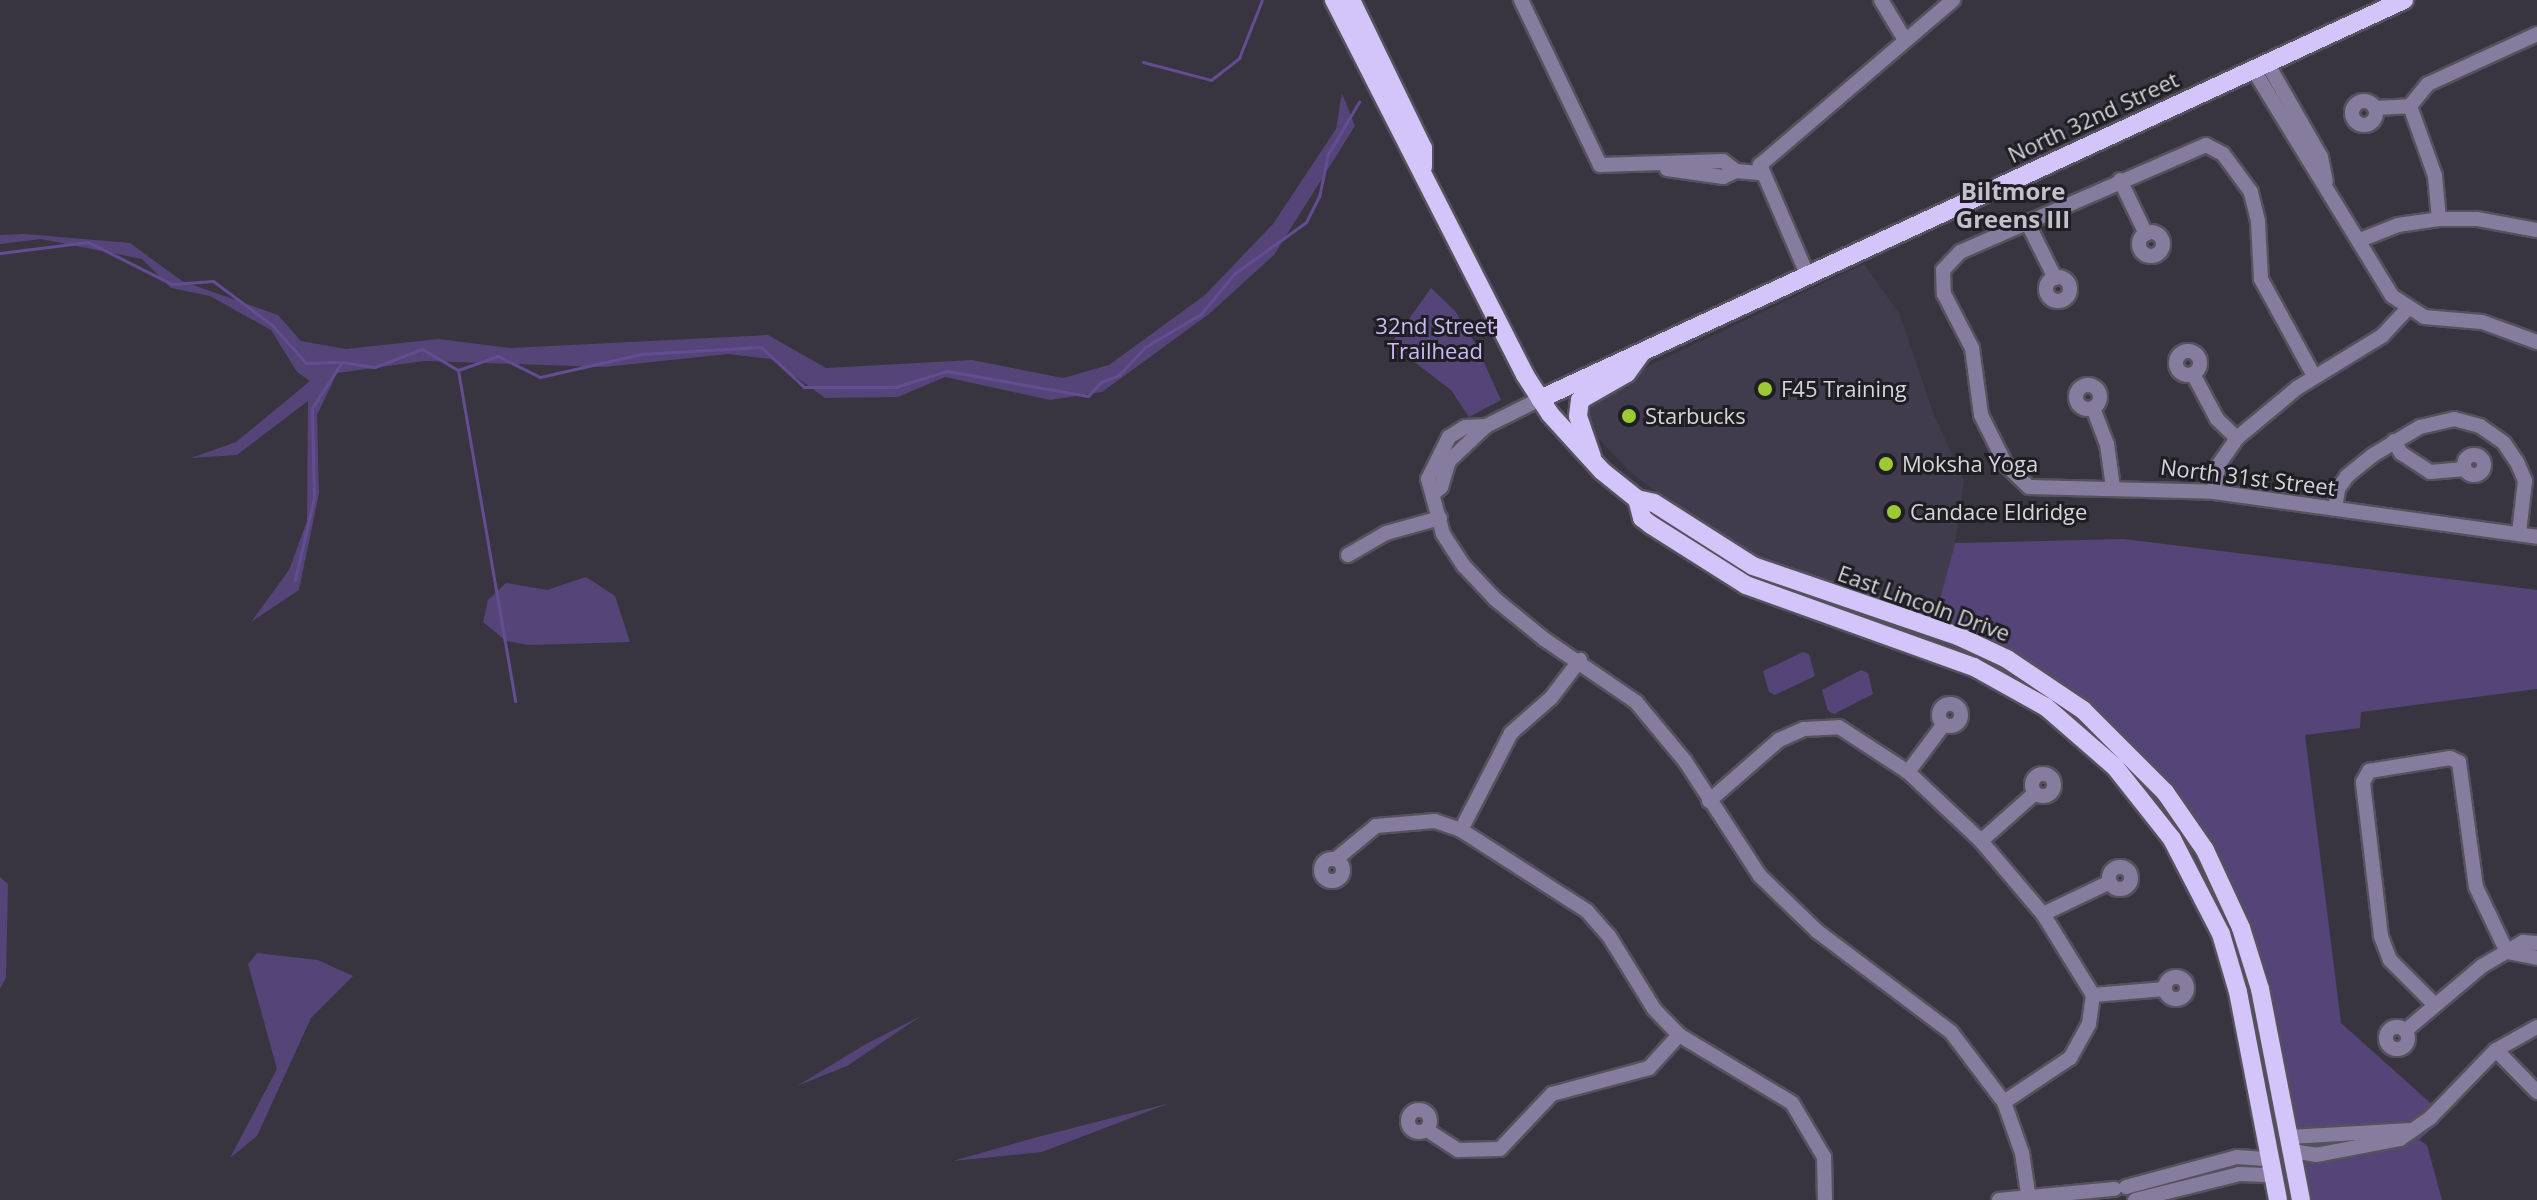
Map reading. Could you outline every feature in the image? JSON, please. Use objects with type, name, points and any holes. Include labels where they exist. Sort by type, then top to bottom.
[{"type":"main road","name":"East Lincoln Drive","points":[[1334,0],[1408,154],[1423,167],[1540,399],[1595,464],[1637,499],[1654,503],[1753,566],[1958,636],[2007,659],[2083,710],[2139,761],[2205,850],[2241,928],[2266,1081],[2271,1167],[2278,1200]]},
{"type":"main road","name":"East Lincoln Drive","points":[[1351,0],[1423,148],[1423,167]]},
{"type":"main road","name":"North 32nd Street","points":[[1540,399],[2404,0]]},
{"type":"main road","points":[[1595,464],[1578,416],[1580,400],[1627,373],[1644,349]]},
{"type":"main road","name":"East Lincoln Drive","points":[[1637,499],[1642,518],[1746,585],[1974,667],[2046,707],[2077,732],[2144,800],[2186,861],[2213,913],[2260,1049]]},
{"type":"main road","points":[[2266,1081],[2275,1124],[2290,1144],[2301,1200]]},
{"type":"main road","points":[[2271,1167],[2284,1178],[2290,1200]]},
{"type":"street","points":[[1521,0],[1600,165],[1662,167],[1723,161],[1736,171],[1759,173]]},
{"type":"street","points":[[1881,0],[1905,40]]},
{"type":"street","points":[[1807,274],[1759,173],[1765,159],[1953,0]]},
{"type":"street","points":[[2375,108],[2410,106],[2428,84],[2537,34]]},
{"type":"street","points":[[2260,66],[2308,164],[2326,182],[2381,283],[2407,309],[2439,320],[2482,322],[2537,342]]},
{"type":"street","points":[[2410,106],[2435,176],[2439,219]]},
{"type":"street","points":[[2055,278],[2027,222],[2206,145],[2223,154],[2251,192],[2258,221],[2261,279],[2314,376]]},
{"type":"street","points":[[2120,180],[2146,234]]},
{"type":"street","points":[[2360,240],[2398,225],[2439,219],[2477,219],[2537,230]]},
{"type":"street","name":"North 31st Street","points":[[2027,222],[1951,258],[1940,281],[1972,348],[1986,426],[2006,465],[2029,487],[2214,492],[2537,537]]},
{"type":"street","points":[[2214,492],[2219,464],[2237,438],[2314,376],[2382,336],[2407,309]]},
{"type":"street","points":[[2193,374],[2217,419],[2237,438]]},
{"type":"street","points":[[1540,399],[1486,426],[1440,466],[1433,494],[1440,518],[1452,530],[1471,570],[1495,599],[1580,660],[1662,729],[1736,845],[1781,898],[1951,1032],[2004,1102],[2022,1153],[2028,1198]]},
{"type":"street","points":[[2093,408],[2107,444],[2113,487]]},
{"type":"street","points":[[2335,509],[2338,489],[2347,476],[2394,441],[2429,424],[2454,419],[2480,426],[2504,443],[2525,481],[2519,533]]},
{"type":"street","points":[[2394,441],[2401,453],[2430,472],[2465,469]]},
{"type":"street","points":[[1348,555],[1386,533],[1440,518]]},
{"type":"street","points":[[1461,830],[1511,733],[1551,698],[1580,660]]},
{"type":"street","points":[[1908,772],[1944,724]]},
{"type":"street","points":[[1709,801],[1779,740],[1815,727],[1839,727],[1856,735],[1908,772],[1981,841],[2043,914],[2093,995],[2089,1024],[2070,1058],[2004,1102]]},
{"type":"street","points":[[2435,1005],[2390,960],[2381,936],[2363,782],[2369,771],[2378,765],[2450,758],[2459,762],[2476,887],[2507,952]]},
{"type":"street","points":[[1981,841],[2035,793]]},
{"type":"street","points":[[1336,859],[1361,834],[1400,820],[1435,821],[1461,830],[1587,911],[1609,936],[1654,1009],[1679,1035],[1792,1103],[1824,1157],[1825,1200]]},
{"type":"street","points":[[2043,914],[2110,882]]},
{"type":"street","points":[[2405,1031],[2507,952],[2523,942],[2537,943]]},
{"type":"street","points":[[2507,952],[2537,958]]},
{"type":"street","points":[[2093,995],[2165,989]]},
{"type":"street","points":[[2290,1144],[2316,1155],[2400,1139],[2431,1117],[2496,1050],[2537,1027]]},
{"type":"street","points":[[1427,1130],[1458,1150],[1500,1149],[1552,1094],[1566,1086],[1613,1081],[1649,1068],[1679,1035]]},
{"type":"street","points":[[2496,1050],[2537,1092]]},
{"type":"street","points":[[1999,1200],[2120,1188],[2237,1157],[2271,1167]]},
{"type":"street","points":[[2135,1200],[2157,1198],[2271,1167]]},
{"type":"street","points":[[2081,1192],[2115,1180],[2155,1179]]},
{"type":"shaded area","points":[[1864,264],[1900,315],[1932,410],[1964,481],[1955,543],[1936,614],[1769,564],[1724,541],[1631,473],[1586,425],[1587,398],[1592,393]]},
{"type":"green space","points":[[1342,93],[1355,126],[1274,255],[1209,314],[1102,392],[1050,400],[945,377],[898,397],[825,398],[771,359],[728,354],[604,367],[424,361],[337,373],[317,415],[319,493],[299,590],[251,622],[289,570],[307,521],[308,401],[237,455],[191,458],[236,442],[310,381],[297,372],[271,330],[210,296],[171,288],[142,259],[41,239],[0,244],[0,235],[25,234],[130,243],[182,281],[278,315],[301,341],[346,349],[438,339],[511,348],[768,335],[826,368],[972,360],[1063,378],[1109,365],[1205,295],[1273,224],[1336,129]]},
{"type":"green space","name":"32nd Street Trailhead","points":[[1431,288],[1455,311],[1476,345],[1501,400],[1469,417],[1451,390],[1391,344]]},
{"type":"green space","points":[[2124,539],[2537,590],[2537,689],[2361,712],[2360,728],[2305,735],[2341,1023],[2445,1116],[2419,1140],[2427,1145],[2442,1200],[2311,1200],[2266,987],[2170,787],[2133,745],[2045,673],[1936,614],[1955,543]]},
{"type":"green space","points":[[586,577],[615,596],[630,642],[528,645],[506,641],[483,622],[488,600],[506,583],[547,590]]},
{"type":"green space","points":[[1803,652],[1809,654],[1815,676],[1775,695],[1769,692],[1763,671]]},
{"type":"green space","points":[[1861,670],[1868,673],[1873,694],[1834,714],[1828,711],[1822,690]]},
{"type":"green space","points":[[0,877],[8,884],[6,978],[0,989]]},
{"type":"green space","points":[[257,953],[318,960],[353,976],[311,1018],[257,1136],[230,1158],[277,1069],[248,964]]},
{"type":"green space","points":[[921,1016],[847,1066],[797,1086],[866,1044]]},
{"type":"green space","points":[[1170,1103],[1042,1152],[953,1161],[1034,1138]]},
{"type":"waterway","points":[[1143,62],[1211,80],[1239,58],[1262,0]]},
{"type":"waterway","points":[[295,580],[314,498],[312,408],[342,362],[375,367],[422,349],[458,370],[498,356],[540,377],[641,354],[761,347],[804,387],[895,387],[947,371],[1088,396],[1101,382],[1119,375],[1145,347],[1201,314],[1234,274],[1306,222],[1319,197],[1328,154],[1359,102]]},
{"type":"waterway","points":[[0,253],[88,242],[172,284],[213,281],[272,325],[306,363],[342,362]]},
{"type":"waterway","points":[[458,370],[515,701]]},
{"type":"place","name":"F45 Training","points":[[1765,389]]},
{"type":"place","name":"Starbucks","points":[[1629,416]]},
{"type":"place","name":"Moksha Yoga","points":[[1886,464]]},
{"type":"place","name":"Candace Eldridge","points":[[1894,512]]},
{"type":"district","name":"Biltmore Greens III","points":[[2013,205]]}]
